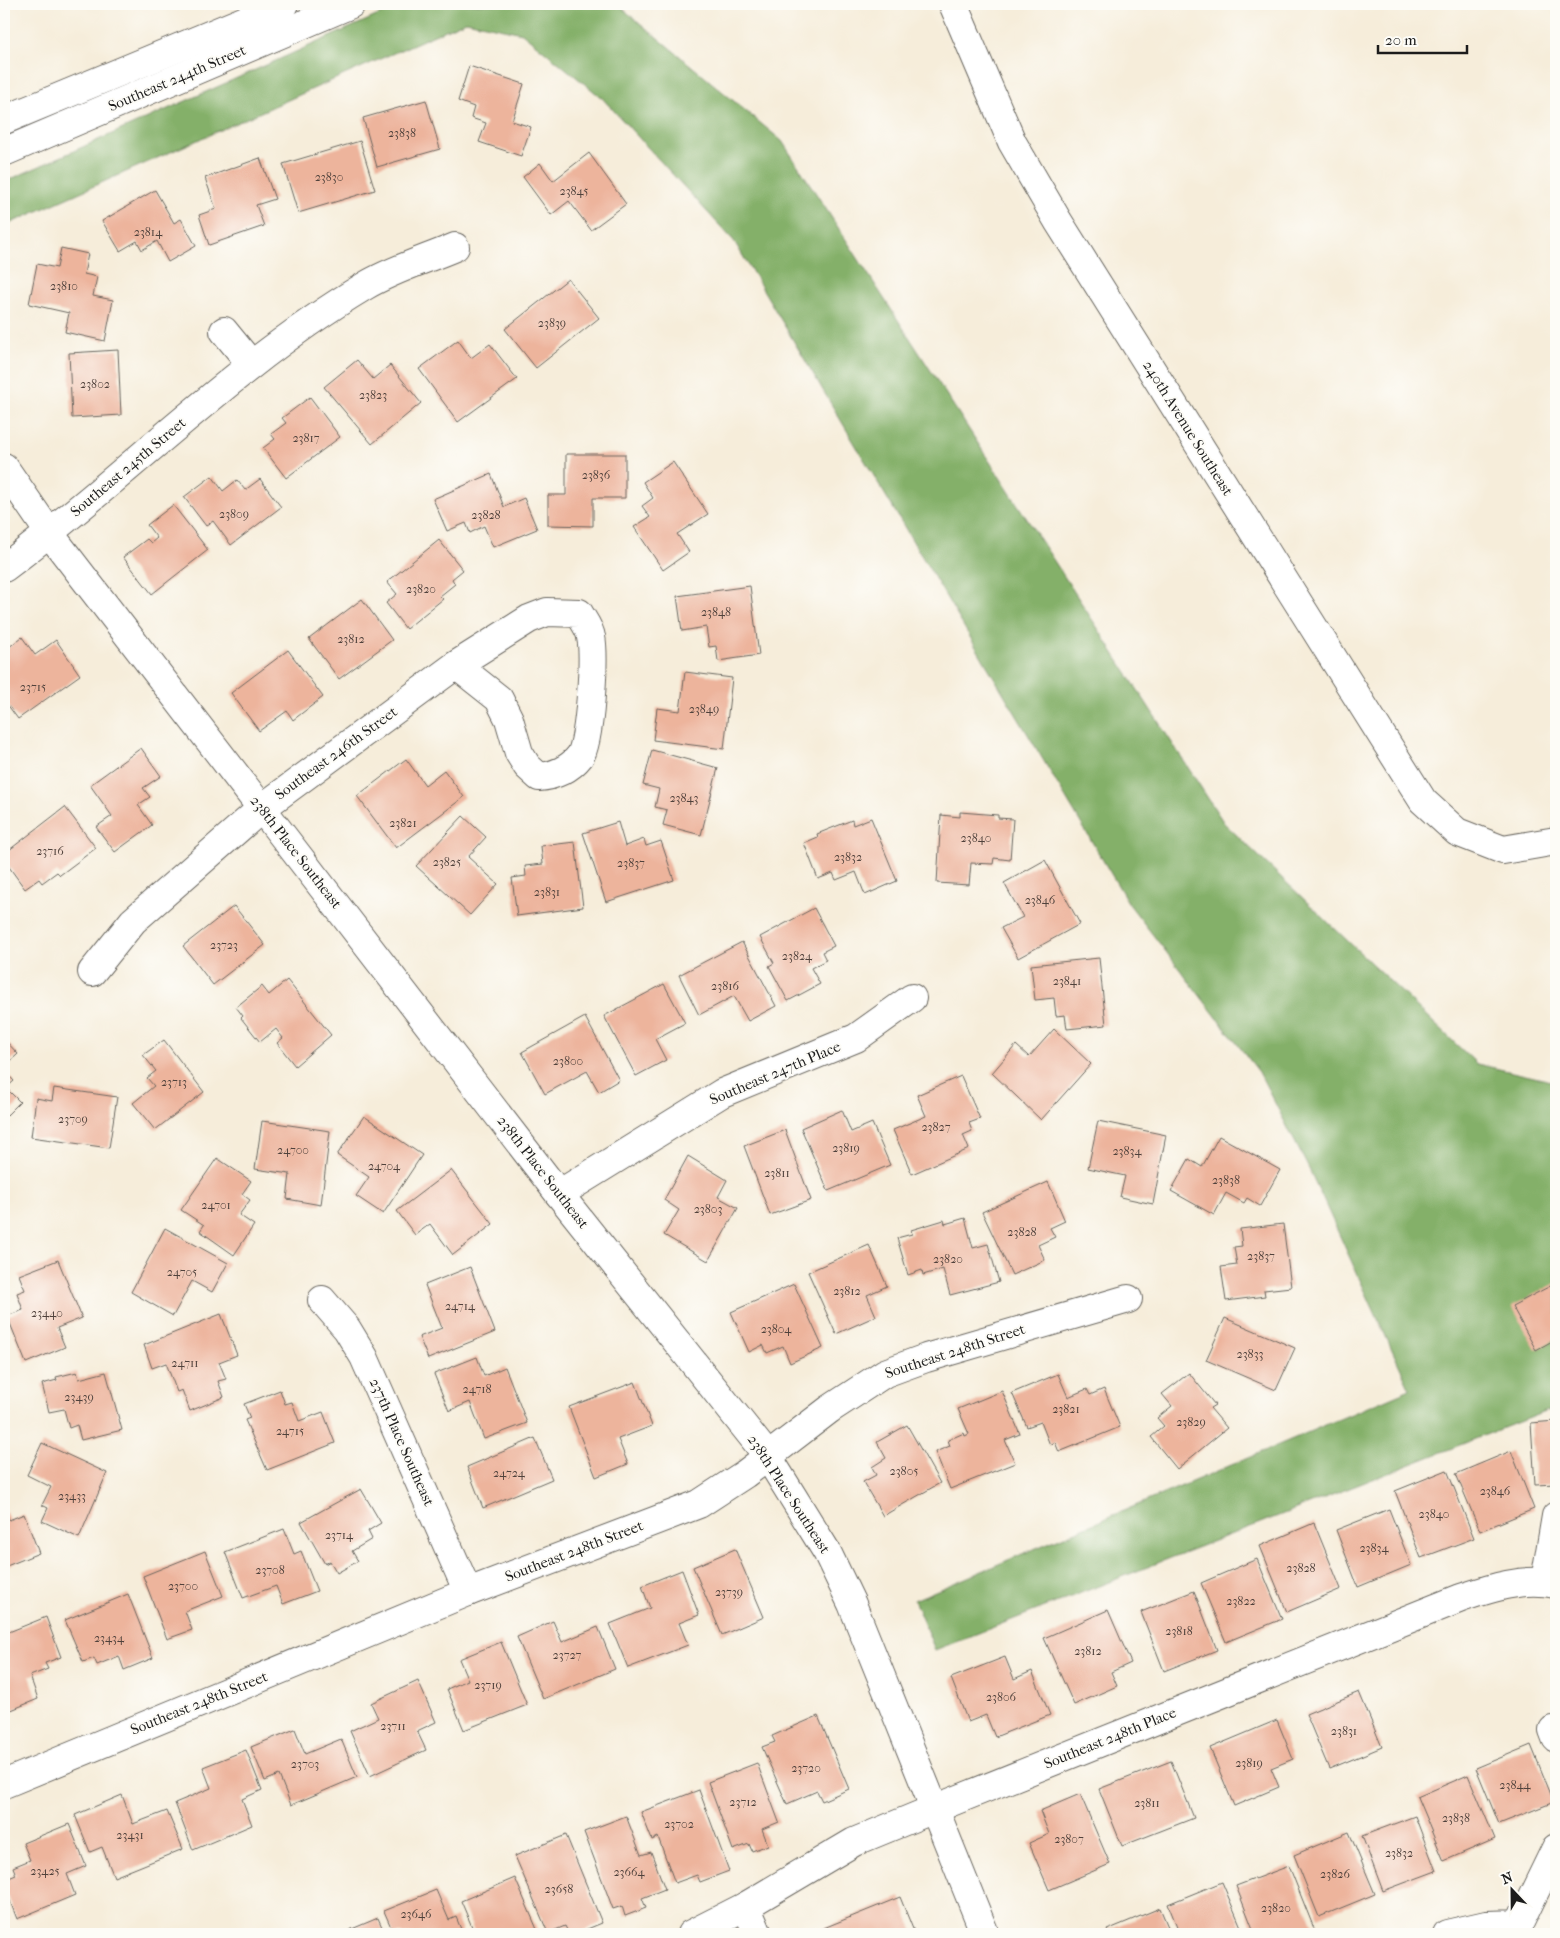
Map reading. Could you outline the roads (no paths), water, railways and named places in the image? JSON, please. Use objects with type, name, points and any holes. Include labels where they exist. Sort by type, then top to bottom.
[{"type":"street","name":"Southeast 244th Street","points":[[4,120],[284,4]]},
{"type":"street","name":"Southeast 244th Street","points":[[4,152],[351,4]]},
{"type":"street","name":"240th Avenue Southeast","points":[[953,4],[1012,142],[1058,221],[1423,801],[1457,832],[1502,850],[1556,841]]},
{"type":"street","name":"Southeast 245th Street","points":[[4,568],[50,534],[251,364],[366,285],[456,247]]},
{"type":"street","points":[[224,331],[251,364]]},
{"type":"street","name":"238th Place Southeast","points":[[4,467],[50,534],[559,1194],[767,1455],[827,1552],[852,1604],[985,1934]]},
{"type":"street","name":"Southeast 246th Street","points":[[92,972],[133,921],[262,808],[456,665],[529,619],[547,612],[579,613],[591,634],[594,653],[586,740],[580,756],[554,776],[539,777],[527,766],[519,753],[509,719],[499,699],[456,665]]},
{"type":"street","name":"Southeast 247th Place","points":[[559,1194],[722,1093],[856,1038],[912,998]]},
{"type":"street","name":"Southeast 248th Street","points":[[4,1784],[468,1592],[698,1504],[745,1474],[767,1455],[830,1409],[885,1373],[999,1336],[1128,1299]]},
{"type":"street","name":"237th Place Southeast","points":[[322,1300],[347,1329],[364,1357],[468,1592]]},
{"type":"street","points":[[1551,1583],[1556,1516]]},
{"type":"street","name":"Southeast 248th Place","points":[[691,1934],[746,1906],[854,1842],[934,1809],[1461,1598],[1498,1586],[1551,1583]]},
{"type":"street","points":[[1447,1934],[1486,1925],[1519,1924],[1556,1848]]},
{"type":"street","points":[[746,1906],[758,1934]]}]
